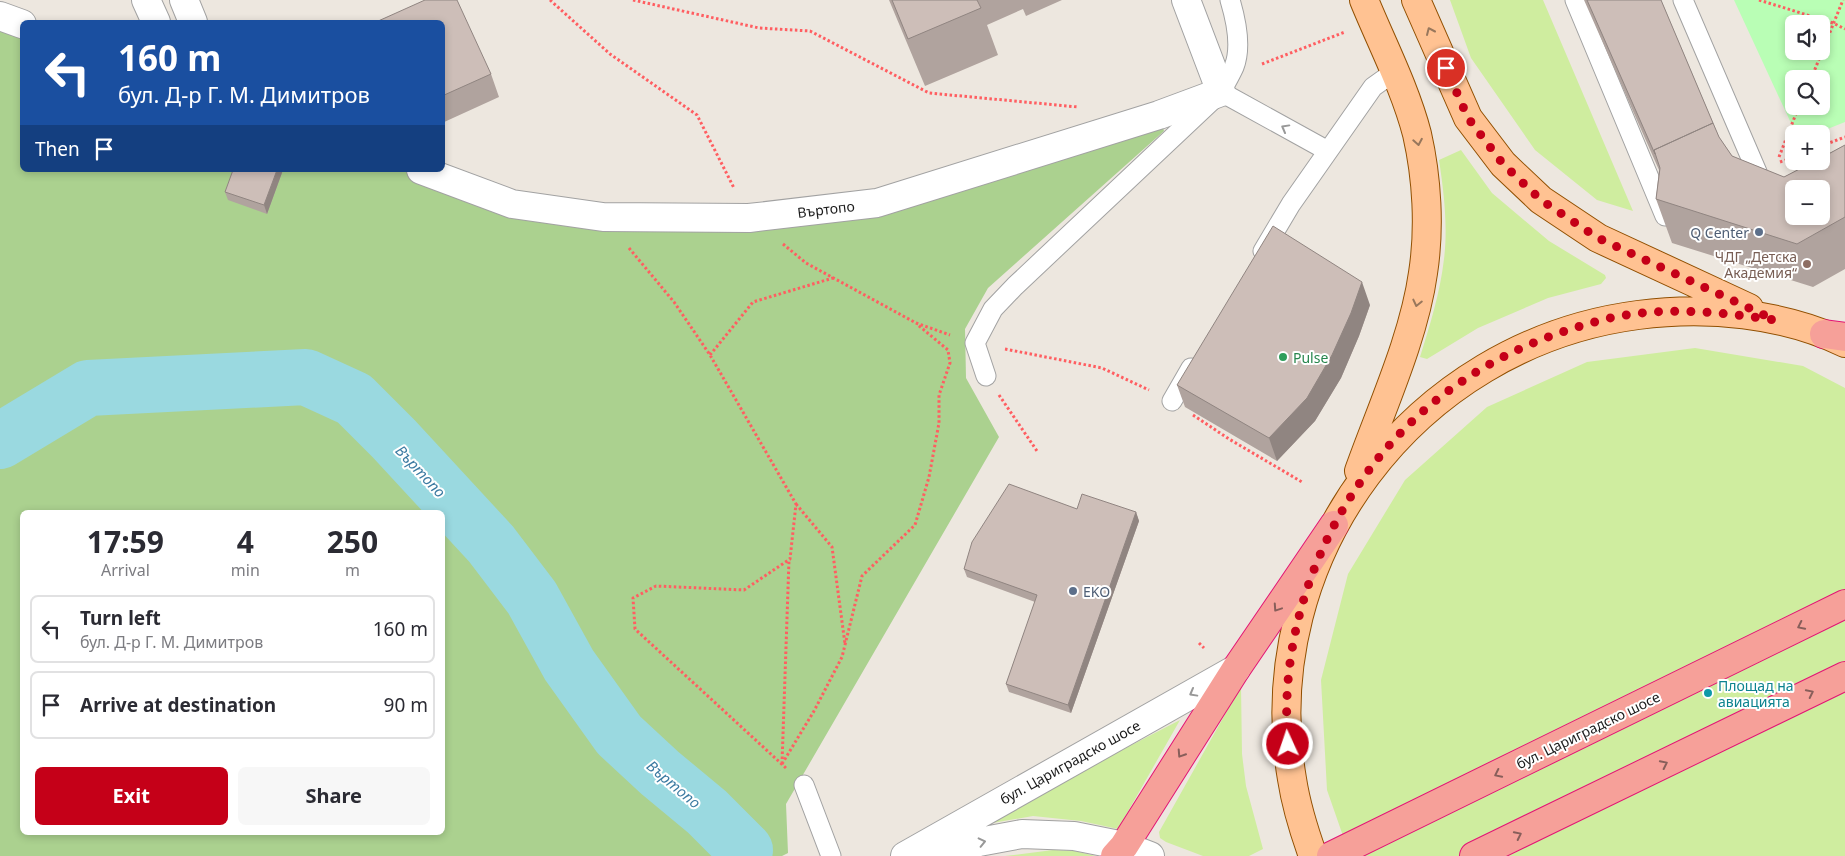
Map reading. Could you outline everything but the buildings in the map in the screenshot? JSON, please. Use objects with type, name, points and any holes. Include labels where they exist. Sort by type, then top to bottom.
[{"type":"highway","points":[[1119,851],[1236,669],[1334,525]]},
{"type":"highway","name":"бул. Цариградско шосе","points":[[1331,856],[1845,604]]},
{"type":"highway","points":[[1474,856],[1845,676]]},
{"type":"main road","points":[[1348,501],[1413,320],[1423,273],[1427,220],[1423,171],[1416,133],[1404,95],[1364,0]]},
{"type":"main road","points":[[1416,0],[1468,118],[1503,164],[1541,200],[1598,238],[1775,320]]},
{"type":"main road","points":[[1313,856],[1304,830],[1292,778],[1287,726],[1289,674],[1297,622],[1312,572],[1334,525],[1348,501],[1380,456],[1425,411],[1461,382],[1508,354],[1558,332],[1611,318],[1666,311],[1721,312],[1775,320],[1838,338]]},
{"type":"street","points":[[146,0],[155,20]]},
{"type":"street","points":[[184,0],[192,20]]},
{"type":"street","points":[[1186,0],[1225,84]]},
{"type":"street","points":[[0,16],[20,23]]},
{"type":"street","name":"Въртопо","points":[[426,172],[512,204],[603,217],[749,218],[877,203],[1159,115],[1225,84]]},
{"type":"street","name":"бул. Цариградско шосе","points":[[905,856],[1236,669]]},
{"type":"street","points":[[935,856],[979,842],[1022,834],[1074,836],[1119,851],[1150,856]]},
{"type":"lane","points":[[986,376],[975,343],[993,309],[1225,84],[1235,66],[1238,41],[1230,0]]},
{"type":"lane","points":[[1575,0],[1664,216]]},
{"type":"lane","points":[[1684,0],[1757,172]]},
{"type":"lane","points":[[1254,266],[1291,204],[1373,87],[1394,72]]},
{"type":"lane","points":[[1225,84],[1328,151]]},
{"type":"lane","points":[[1172,401],[1203,350]]},
{"type":"lane","points":[[804,785],[831,856]]},
{"type":"path","points":[[550,0],[610,54],[697,115],[749,218],[806,263],[833,278],[916,323],[975,343]]},
{"type":"path","points":[[633,0],[759,28],[810,31],[929,93],[1081,108]]},
{"type":"path","points":[[1759,0],[1833,23],[1845,29]]},
{"type":"path","points":[[1815,70],[1843,0]]},
{"type":"path","points":[[1225,84],[1350,30]]},
{"type":"path","points":[[1776,164],[1796,115]]},
{"type":"path","points":[[1830,143],[1845,137]]},
{"type":"path","points":[[603,217],[674,302],[710,355],[796,504],[832,547],[845,646]]},
{"type":"path","points":[[710,355],[754,302],[833,278]]},
{"type":"path","points":[[782,764],[818,703],[842,657],[862,576],[915,525],[929,477],[939,423],[939,395],[950,363],[948,350],[916,323]]},
{"type":"path","points":[[1028,354],[1102,368],[1172,401],[1229,439],[1302,482]]},
{"type":"path","points":[[986,376],[1037,451]]},
{"type":"path","points":[[782,764],[788,560],[796,504]]},
{"type":"path","points":[[782,764],[635,629],[633,598],[656,586],[744,590],[788,560]]},
{"type":"path","points":[[1199,643],[1204,648]]},
{"type":"green space","points":[[1450,0],[1543,0],[1633,211],[1597,200],[1535,150],[1471,58]]},
{"type":"green space","points":[[1734,0],[1845,0],[1845,122],[1830,128],[1830,125],[1792,125],[1787,115],[1830,115],[1830,70],[1785,70],[1785,110]]},
{"type":"green space","points":[[0,16],[20,23],[20,172],[429,172],[603,217],[877,203],[1159,115],[1164,131],[988,288],[965,329],[966,378],[999,437],[786,804],[788,853],[782,856],[0,856]]},
{"type":"green space","points":[[1461,150],[1492,193],[1549,241],[1605,275],[1606,278],[1601,284],[1548,298],[1478,328],[1427,359],[1420,357],[1437,297],[1446,235],[1439,160]]},
{"type":"green space","points":[[1695,348],[1803,366],[1845,388],[1845,856],[1350,856],[1327,790],[1321,680],[1348,574],[1405,480],[1487,407],[1587,362]]},
{"type":"green space","points":[[1241,686],[1242,754],[1246,786],[1263,849],[1249,856],[1203,856],[1166,842],[1160,838],[1159,832]]},
{"type":"green space","points":[[1180,720],[1118,829],[1081,821],[1033,816],[975,826]]},
{"type":"green space","points":[[1053,850],[1074,851],[1096,856],[1005,856]]},
{"type":"waterway","name":"Въртопо","points":[[0,441],[88,388],[306,377],[354,399],[394,439],[491,544],[532,598],[569,665],[619,735],[660,773],[707,812],[745,850]]},
{"type":"place","name":"Q Center","points":[[1759,232]]},
{"type":"place","name":"ЧДГ „Детска Академия“","points":[[1807,264]]},
{"type":"place","name":"Pulse","points":[[1283,357]]},
{"type":"place","name":"EKO","points":[[1073,591]]},
{"type":"place","name":"Площад на авиацията","points":[[1708,693]]},
{"type":"route","points":[[1288,744],[1289,674],[1297,622],[1312,572],[1334,525],[1348,501],[1380,456],[1418,416],[1461,382],[1508,354],[1558,332],[1611,318],[1666,311],[1721,312],[1775,320],[1598,238],[1541,200],[1503,164],[1468,118],[1446,68]]}]
